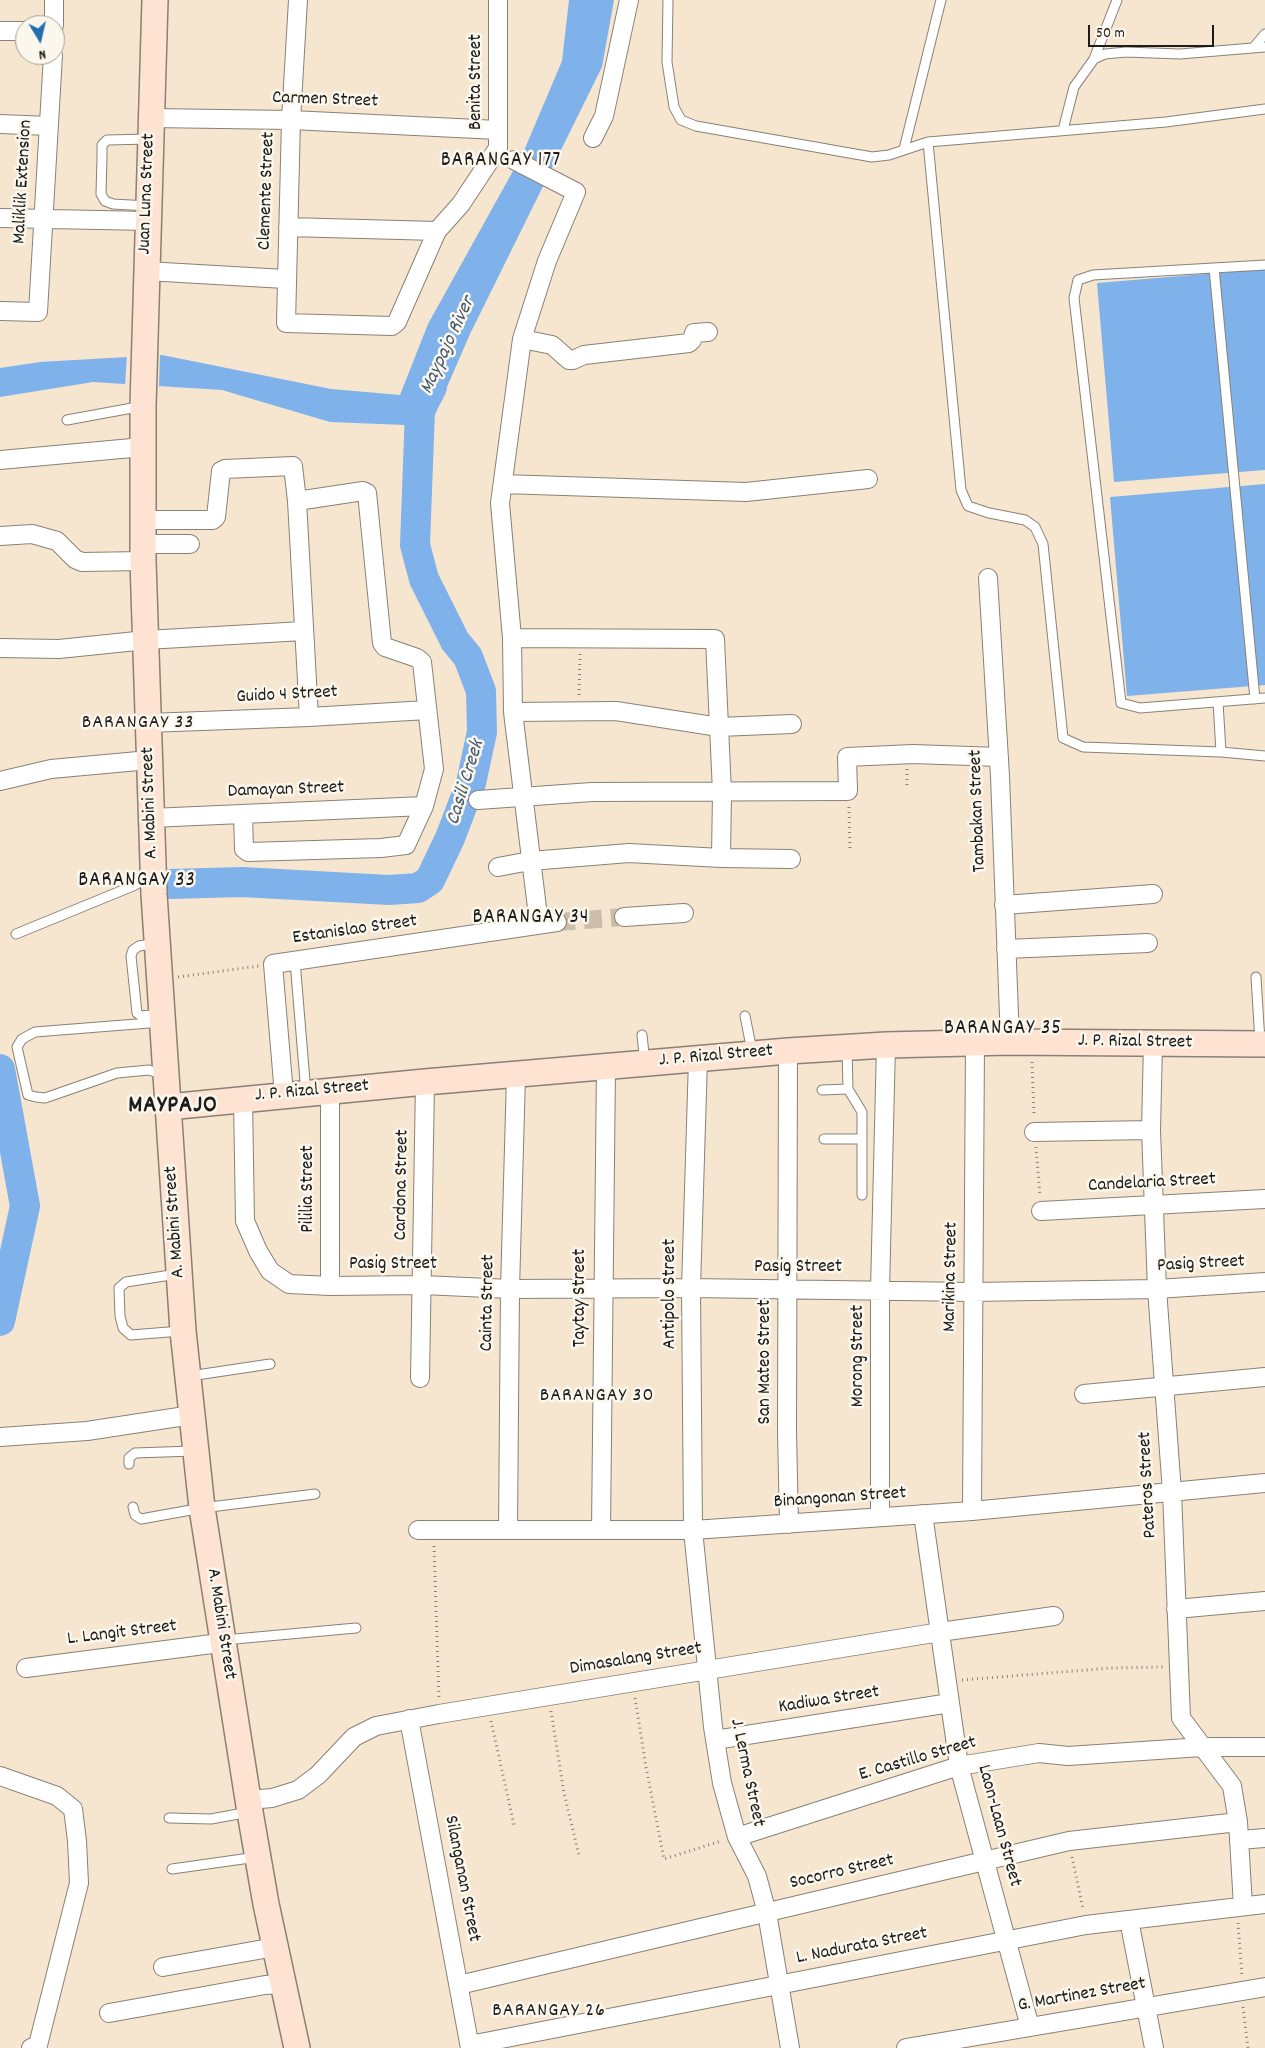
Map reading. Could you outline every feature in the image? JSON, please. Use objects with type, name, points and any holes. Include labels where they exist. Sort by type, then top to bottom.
[{"type":"main road","name":"Juan Luna Street","points":[[143,397],[146,349],[146,271],[155,0]]},
{"type":"main road","name":"A. Mabini Street","points":[[143,397],[143,542],[151,818],[165,1076],[187,1376],[202,1508],[249,1806],[275,1947],[297,2048]]},
{"type":"main road","name":"J. P. Rizal Street","points":[[168,1107],[425,1082],[516,1076],[788,1051],[847,1049],[886,1045],[1010,1042],[1263,1044]]},
{"type":"street","points":[[54,0],[54,15]]},
{"type":"street","name":"Clemente Street","points":[[286,323],[291,120],[298,0]]},
{"type":"street","name":"Benita Street","points":[[286,323],[392,326],[397,322],[437,231],[461,204],[498,148],[498,0]]},
{"type":"street","points":[[593,138],[604,116],[629,0]]},
{"type":"street","points":[[0,31],[15,31]]},
{"type":"street","name":"Maliklik Extension","points":[[0,311],[38,312],[52,65]]},
{"type":"street","name":"Carmen Street","points":[[150,128],[291,120],[498,130]]},
{"type":"street","points":[[0,124],[49,126]]},
{"type":"street","points":[[514,160],[576,192],[547,260],[522,339],[500,503],[512,638],[513,712],[538,924]]},
{"type":"street","points":[[0,218],[43,219],[148,213]]},
{"type":"street","points":[[288,227],[437,231]]},
{"type":"street","points":[[146,271],[286,279]]},
{"type":"street","points":[[522,339],[552,345],[569,360],[574,360],[584,355],[688,343],[692,340],[694,333],[708,332]]},
{"type":"street","points":[[0,460],[143,446]]},
{"type":"street","points":[[0,536],[32,534],[57,541],[75,559],[82,562],[213,520],[216,516],[220,475],[225,469],[293,466],[298,501],[303,631],[309,717]]},
{"type":"street","points":[[503,484],[746,492],[868,479]]},
{"type":"street","points":[[243,814],[244,849],[248,852],[403,847],[409,842],[424,806],[434,769],[422,662],[418,658],[385,647],[382,643],[368,497],[363,492],[298,501]]},
{"type":"street","points":[[143,542],[190,544]]},
{"type":"street","name":"Tambakan Street","points":[[988,578],[999,757],[1010,1042]]},
{"type":"street","points":[[0,648],[59,649],[146,640],[303,631]]},
{"type":"street","points":[[512,638],[715,639],[722,792],[721,858]]},
{"type":"street","name":"Guido 4 Street","points":[[148,723],[309,717],[427,710]]},
{"type":"street","points":[[513,712],[616,711],[719,727],[792,724]]},
{"type":"street","points":[[478,800],[522,795],[592,792],[848,791],[847,757],[913,754],[999,757]]},
{"type":"street","points":[[0,781],[51,769],[149,760]]},
{"type":"street","name":"Damayan Street","points":[[151,818],[424,806]]},
{"type":"street","points":[[498,867],[530,861],[629,852],[721,858],[791,859]]},
{"type":"street","points":[[1004,905],[1153,894]]},
{"type":"street","points":[[624,917],[684,913]]},
{"type":"street","name":"Estanislao Street","points":[[273,964],[557,922]]},
{"type":"street","points":[[1006,949],[1148,943]]},
{"type":"street","name":"Pililia Street","points":[[273,964],[307,1093],[330,1286]]},
{"type":"street","name":"Marikina Street","points":[[972,1511],[975,1043]]},
{"type":"street","name":"Pateros Street","points":[[1153,1043],[1151,1130],[1157,1289],[1172,1492],[1181,1718],[1232,1786],[1238,1822],[1240,1906]]},
{"type":"street","name":"Morong Street","points":[[880,1517],[880,1290],[886,1045]]},
{"type":"street","name":"San Mateo Street","points":[[788,1051],[787,1432],[790,1524]]},
{"type":"street","name":"Antipolo Street","points":[[693,1530],[691,1288],[698,1059]]},
{"type":"street","name":"Taytay Street","points":[[601,1530],[602,1288],[606,1067]]},
{"type":"street","name":"Cainta Street","points":[[508,1530],[510,1289],[516,1076]]},
{"type":"street","name":"Cardona Street","points":[[420,1378],[425,1082]]},
{"type":"street","name":"Pasig Street","points":[[243,1099],[245,1221],[258,1251],[270,1271],[289,1284],[330,1286],[423,1285],[510,1289],[691,1288],[972,1292],[1157,1289],[1265,1282]]},
{"type":"street","points":[[1034,1132],[1151,1130]]},
{"type":"street","name":"Candelaria Street","points":[[1041,1212],[1265,1199]]},
{"type":"street","points":[[1084,1394],[1164,1388],[1265,1377]]},
{"type":"street","points":[[0,1437],[87,1431],[192,1415]]},
{"type":"street","name":"Binangonan Street","points":[[426,1530],[693,1530],[972,1511],[1265,1483]]},
{"type":"street","name":"Laon-Laan Street","points":[[923,1514],[959,1766],[1030,2026]]},
{"type":"street","name":"J. Lerma Street","points":[[693,1530],[707,1670],[722,1784],[734,1838],[757,1876],[767,1913],[790,2048]]},
{"type":"street","points":[[1176,1608],[1265,1601]]},
{"type":"street","name":"Dimasalang Street","points":[[249,1806],[298,1790],[318,1775],[354,1737],[376,1726],[940,1632],[1054,1616]]},
{"type":"street","name":"L. Langit Street","points":[[26,1668],[212,1644],[223,1640]]},
{"type":"street","name":"Kadiwa Street","points":[[715,1740],[950,1703]]},
{"type":"street","name":"Silanganan Street","points":[[409,1719],[470,2047]]},
{"type":"street","name":"E. Castillo Street","points":[[734,1838],[959,1766],[1039,1754],[1068,1756],[1202,1747],[1265,1747]]},
{"type":"street","points":[[0,1776],[57,1796],[73,1809],[77,1841],[79,1883],[38,2045],[31,2048]]},
{"type":"street","name":"Socorro Street","points":[[459,1985],[1069,1841],[1238,1822]]},
{"type":"street","points":[[1239,1840],[1265,1838]]},
{"type":"street","name":"L. Nadurata Street","points":[[470,2047],[1086,1925],[1265,1904]]},
{"type":"street","points":[[1129,1920],[1154,2048]]},
{"type":"street","points":[[163,1968],[275,1947]]},
{"type":"street","points":[[109,2013],[265,1985],[283,1984]]},
{"type":"street","name":"G. Martinez Street","points":[[906,2048],[1000,2040],[1030,2026],[1265,1987]]},
{"type":"lane","points":[[668,0],[666,62],[674,107],[681,120],[696,126],[872,157],[889,156],[904,149],[928,142],[1166,122],[1265,109]]},
{"type":"lane","points":[[904,149],[941,0]]},
{"type":"lane","points":[[1063,130],[1074,87],[1094,60],[1117,0]]},
{"type":"lane","points":[[1254,47],[1265,34]]},
{"type":"lane","points":[[1094,60],[1106,54],[1126,52],[1180,54],[1265,47]]},
{"type":"lane","points":[[148,213],[105,201],[101,194],[102,145],[107,140],[150,128]]},
{"type":"lane","points":[[928,142],[961,490],[968,506],[988,513],[1025,520],[1035,527],[1043,544],[1063,738],[1083,747],[1221,752],[1265,756]]},
{"type":"lane","points":[[1265,265],[1093,275],[1078,280],[1074,298],[1121,703],[1140,708],[1265,698]]},
{"type":"lane","points":[[1214,268],[1255,699]]},
{"type":"lane","points":[[67,420],[143,397]]},
{"type":"lane","points":[[1218,702],[1221,752]]},
{"type":"lane","points":[[16,934],[133,886],[154,883]]},
{"type":"lane","points":[[157,943],[139,946],[133,950],[131,956],[137,1012],[141,1016],[162,1018]]},
{"type":"lane","points":[[295,961],[307,1093]]},
{"type":"lane","points":[[1256,977],[1263,1044]]},
{"type":"lane","points":[[745,1016],[752,1054]]},
{"type":"lane","points":[[162,1018],[35,1032],[22,1039],[17,1047],[28,1095],[36,1098],[45,1098],[72,1090],[117,1073],[149,1070],[165,1076]]},
{"type":"lane","points":[[642,1036],[645,1064]]},
{"type":"lane","points":[[847,1049],[848,1089],[862,1112],[862,1195]]},
{"type":"lane","points":[[822,1090],[848,1089]]},
{"type":"lane","points":[[824,1139],[862,1139]]},
{"type":"lane","points":[[179,1273],[126,1282],[119,1288],[120,1316],[123,1328],[131,1335],[183,1331]]},
{"type":"lane","points":[[187,1376],[270,1364]]},
{"type":"lane","points":[[129,1464],[129,1458],[135,1453],[196,1451]]},
{"type":"lane","points":[[133,1507],[135,1515],[141,1519],[202,1508],[315,1494]]},
{"type":"lane","points":[[223,1640],[356,1628]]},
{"type":"lane","points":[[169,1818],[211,1819],[249,1806]]},
{"type":"lane","points":[[172,1869],[258,1857]]},
{"type":"path","points":[[578,711],[580,638]]},
{"type":"path","points":[[848,791],[850,849]]},
{"type":"path","name":"Estanislao Street","points":[[160,980],[273,964]]},
{"type":"path","points":[[426,1530],[440,1714]]},
{"type":"path","points":[[947,1682],[1111,1668],[1178,1667]]},
{"type":"path","points":[[634,1695],[664,1859],[734,1838]]},
{"type":"path","points":[[550,1705],[564,1793],[579,1855]]},
{"type":"path","points":[[490,1713],[500,1768],[514,1825]]},
{"type":"path","points":[[1069,1841],[1086,1925]]},
{"type":"path","points":[[1240,1906],[1243,1990],[1241,1997],[1248,2048]]},
{"type":"water","name":"Maypajo River","points":[[569,0],[614,0],[602,67],[470,334],[430,426],[330,422],[222,390],[93,382],[0,397],[0,368],[40,362],[162,355],[331,389],[400,395],[428,324],[523,153],[562,61]]},
{"type":"water","points":[[1265,269],[1265,470],[1114,482],[1097,283]]},
{"type":"water","points":[[1265,484],[1265,685],[1127,696],[1110,497]]},
{"type":"pier","points":[[160,352],[159,388],[125,386],[127,354]]},
{"type":"waterway","name":"Casili Creek","points":[[171,884],[242,882],[389,890],[418,888],[430,880],[450,838],[471,783],[482,732],[481,691],[468,657],[455,641],[424,579],[415,545],[420,410],[432,387]]},
{"type":"waterway","name":"Casili Creek","points":[[0,1069],[25,1206],[0,1321]]},
{"type":"tunnel","points":[[557,922],[624,917]]},
{"type":"district","name":"BARANGAY 177","points":[[501,162]]},
{"type":"district","name":"BARANGAY 33","points":[[138,724]]},
{"type":"district","name":"BARANGAY 33","points":[[137,882]]},
{"type":"district","name":"BARANGAY 34","points":[[531,919]]},
{"type":"district","name":"BARANGAY 35","points":[[1003,1030]]},
{"type":"district","name":"MAYPAJO","points":[[173,1108]]},
{"type":"district","name":"BARANGAY 30","points":[[597,1397]]},
{"type":"district","name":"BARANGAY 26","points":[[549,2012]]}]
